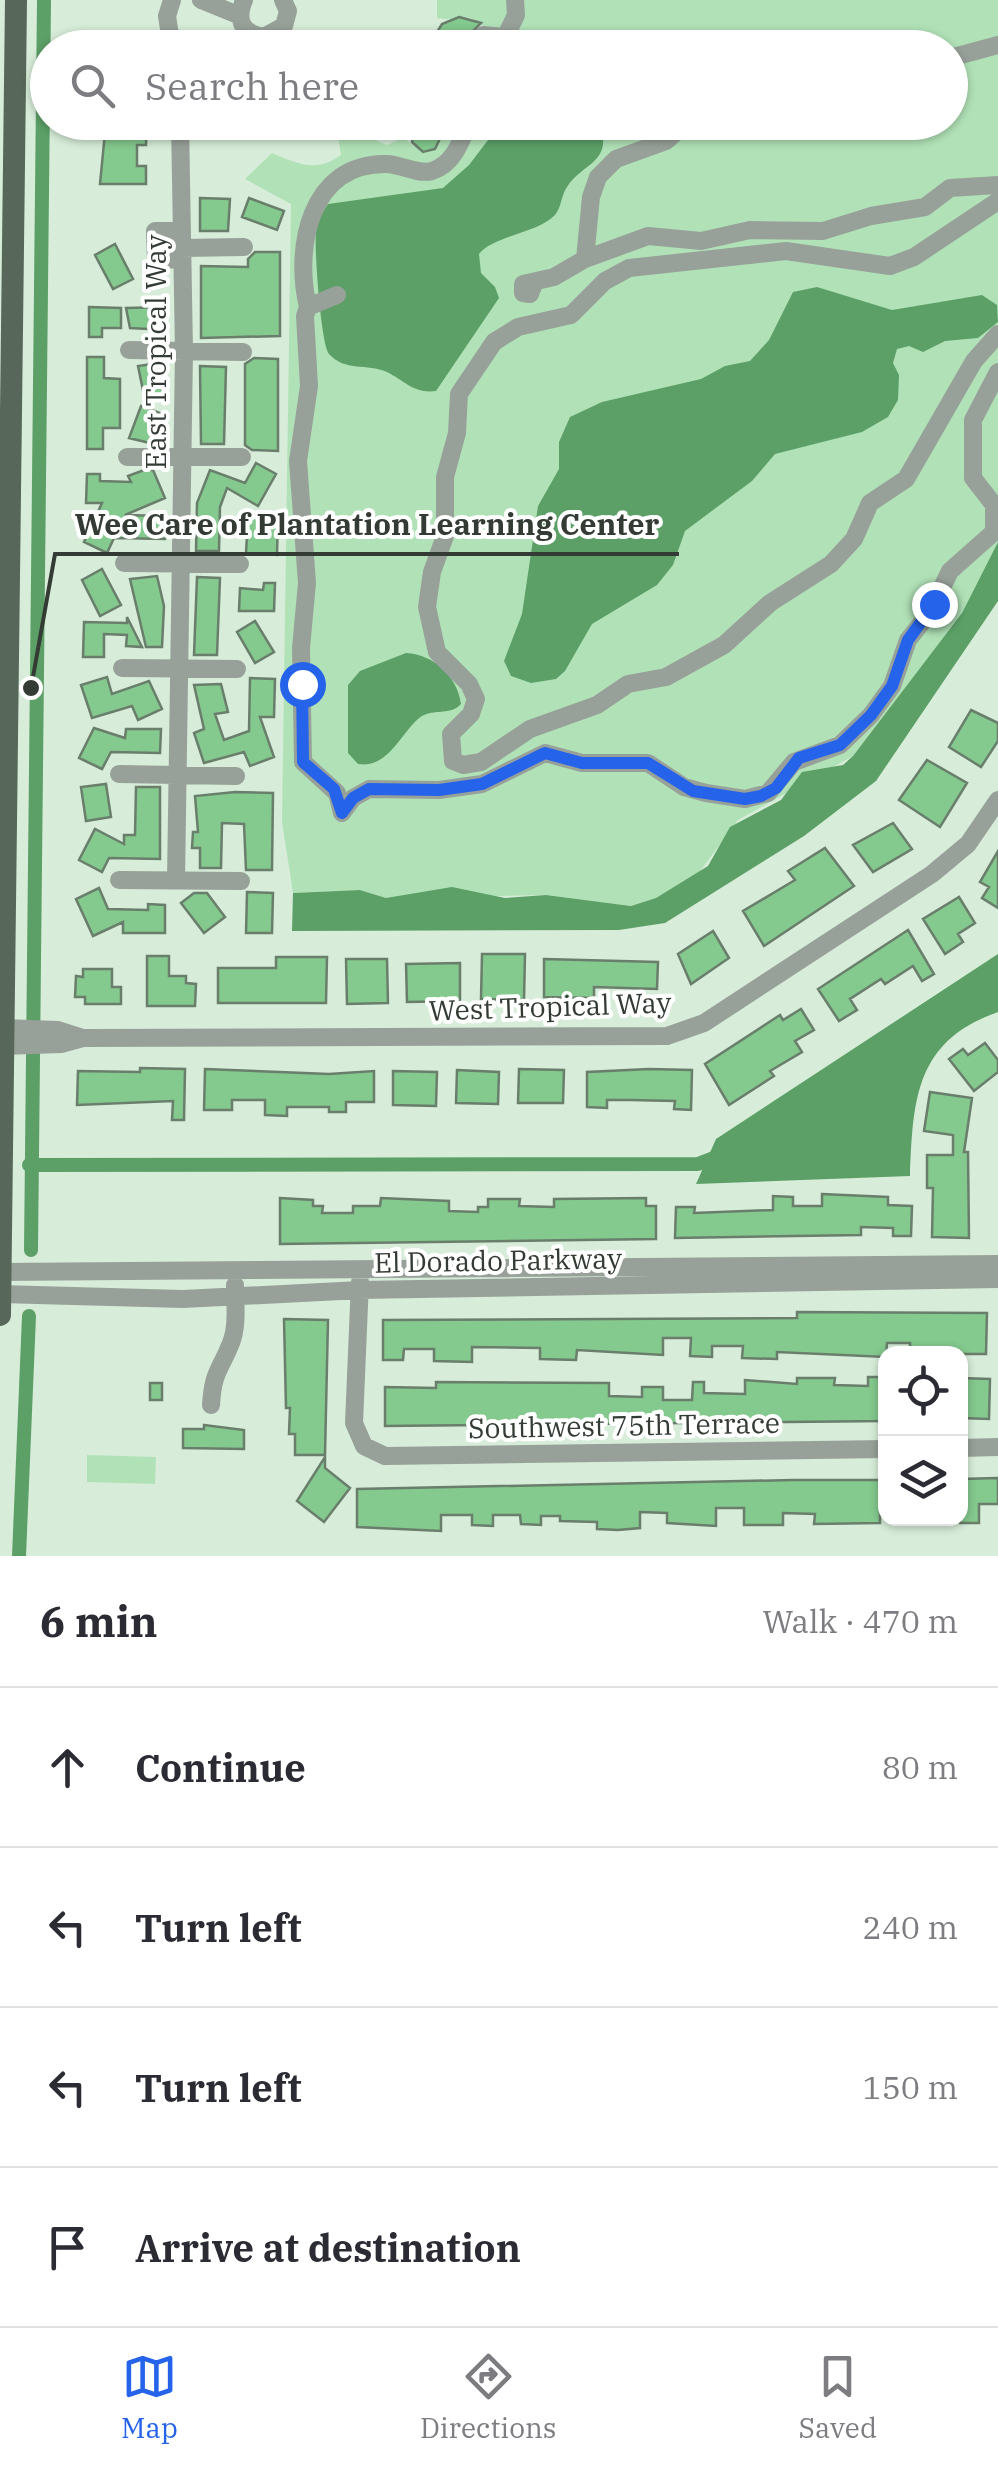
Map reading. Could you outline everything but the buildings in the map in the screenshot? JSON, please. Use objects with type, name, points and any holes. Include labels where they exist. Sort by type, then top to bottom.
[{"type":"main road","points":[[0,1315],[19,1038],[6,506],[16,0]]},
{"type":"street","points":[[169,30],[167,16],[172,0]]},
{"type":"street","points":[[201,0],[241,8]]},
{"type":"street","points":[[276,30],[288,18],[282,0]]},
{"type":"street","points":[[508,30],[516,15],[515,0]]},
{"type":"street","points":[[968,53],[998,45]]},
{"type":"street","name":"East Tropical Way","points":[[176,880],[184,350],[180,140]]},
{"type":"street","points":[[462,140],[442,166],[424,172],[376,165],[344,177],[323,193],[308,217],[306,235],[313,305],[298,461],[308,583],[301,648],[301,756],[306,768],[337,793],[342,813],[353,798],[369,789],[439,790],[482,784],[545,753],[582,763],[648,763],[684,787],[745,799],[768,793],[794,762],[840,745],[871,715],[892,686],[908,640],[930,612],[950,570],[994,532],[994,505],[972,478],[973,420],[998,372]]},
{"type":"street","points":[[585,259],[590,197],[598,178],[616,159],[668,140]]},
{"type":"street","points":[[534,284],[585,259],[648,236],[702,241],[750,230],[824,231],[871,216],[924,208],[950,188],[998,185]]},
{"type":"street","points":[[998,201],[914,257],[890,266],[802,250],[629,268],[605,281],[571,314],[518,327],[494,342],[459,394],[457,433],[445,477],[445,536],[428,590],[431,641],[476,699],[471,714],[451,734],[454,761],[463,765],[481,762],[530,730],[596,704],[628,684],[666,677],[724,646],[770,603],[831,564],[854,539],[870,503],[906,480],[974,360],[998,334]]},
{"type":"street","points":[[182,246],[244,247]]},
{"type":"street","points":[[313,305],[336,295]]},
{"type":"street","points":[[129,350],[243,352]]},
{"type":"street","points":[[127,457],[242,458]]},
{"type":"street","points":[[124,563],[240,564]]},
{"type":"street","points":[[122,668],[236,670]]},
{"type":"street","points":[[118,774],[236,776]]},
{"type":"street","name":"West Tropical Way","points":[[19,1038],[668,1036],[704,1023],[932,874],[968,844],[998,800]]},
{"type":"street","points":[[119,880],[241,881]]},
{"type":"street","name":"El Dorado Parkway","points":[[0,1294],[184,1298],[360,1281],[687,1276],[998,1264]]},
{"type":"street","points":[[183,1269],[184,1298]]},
{"type":"street","points":[[212,1405],[218,1363],[231,1344],[235,1326],[235,1270]]},
{"type":"street","name":"El Dorado Parkway","points":[[0,1272],[235,1270],[360,1281]]},
{"type":"street","points":[[58,1272],[58,1296]]},
{"type":"street","name":"El Dorado Parkway","points":[[687,1276],[998,1279]]},
{"type":"street","name":"Southwest 75th Terrace","points":[[360,1281],[354,1423],[364,1446],[385,1456],[878,1449]]},
{"type":"street","points":[[968,1448],[998,1447]]},
{"type":"shaded area","points":[[437,0],[998,0],[998,542],[962,613],[853,756],[738,820],[698,874],[656,898],[631,906],[546,895],[386,898],[360,890],[293,893],[282,822],[291,204],[245,179],[272,153],[307,165],[332,161],[341,155],[339,140],[375,140],[387,145],[406,140],[424,152],[436,149],[440,140],[968,140],[968,30],[485,30],[468,18],[437,18]]},
{"type":"shaded area","points":[[488,140],[603,140],[599,155],[567,187],[553,216],[479,254],[481,273],[495,287],[499,298],[436,391],[422,391],[387,372],[335,360],[329,354],[323,333],[316,257],[317,228],[328,204],[443,188],[469,165]]},
{"type":"shaded area","points":[[817,287],[892,310],[982,295],[997,305],[998,322],[978,338],[945,341],[923,352],[909,346],[897,349],[893,363],[899,375],[898,400],[888,417],[862,432],[775,454],[752,481],[685,531],[673,565],[657,585],[592,624],[565,671],[556,679],[531,683],[511,676],[504,661],[522,614],[538,506],[559,469],[559,442],[570,417],[602,402],[701,379],[725,366],[750,361],[769,340],[793,292]]},
{"type":"shaded area","points":[[998,542],[998,601],[876,781],[804,836],[665,923],[619,930],[292,931],[293,893],[360,890],[386,898],[452,887],[505,898],[546,895],[631,906],[656,898],[708,866],[730,827],[781,800],[802,772],[843,765],[853,756],[962,613]]},
{"type":"shaded area","points":[[406,653],[426,658],[443,669],[455,684],[461,704],[423,715],[385,756],[358,764],[348,753],[348,685],[360,671]]},
{"type":"shaded area","points":[[998,954],[998,1012],[950,1039],[924,1076],[913,1122],[910,1176],[696,1184],[716,1139]]},
{"type":"shaded area","points":[[87,1455],[156,1457],[155,1484],[87,1482]]},
{"type":"waterway","points":[[44,0],[44,30]]},
{"type":"waterway","points":[[31,1250],[43,140]]},
{"type":"waterway","points":[[29,1165],[698,1164],[724,1154]]},
{"type":"waterway","points":[[19,1556],[29,1316]]},
{"type":"place","name":"Wee Care of Plantation Learning Center","points":[[31,688]]},
{"type":"route","points":[[302,684],[301,756],[306,768],[334,789],[342,813],[353,798],[369,789],[439,790],[482,784],[507,774],[532,756],[545,753],[582,763],[648,763],[693,791],[754,798],[776,788],[799,758],[847,740],[892,686],[904,647],[934,604]]}]
